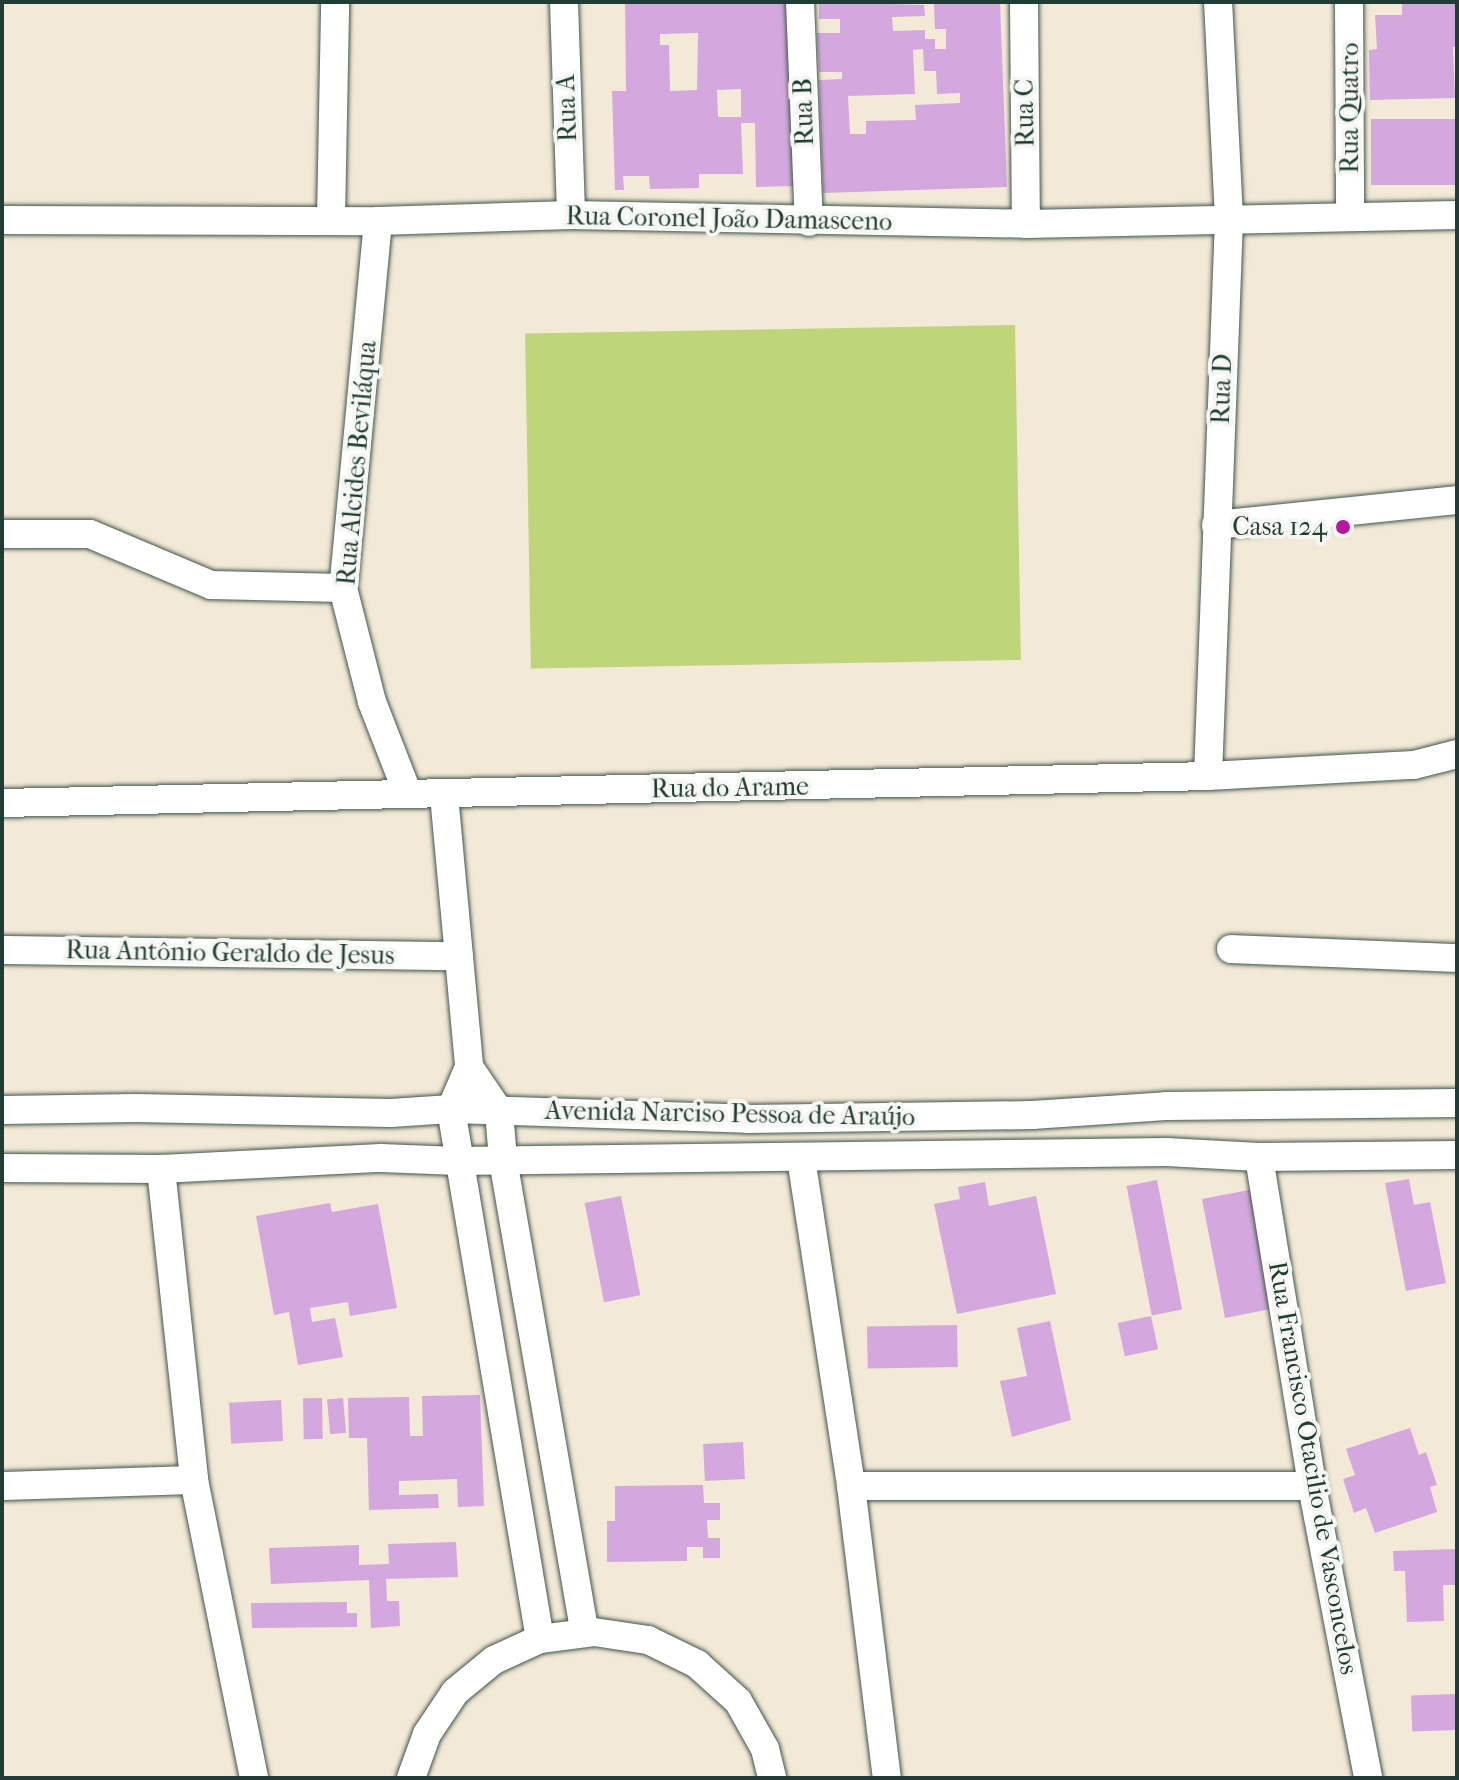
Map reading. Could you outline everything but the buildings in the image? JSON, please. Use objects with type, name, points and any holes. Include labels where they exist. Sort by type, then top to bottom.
[{"type":"street","points":[[331,219],[335,2]]},
{"type":"street","name":"Rua A","points":[[564,2],[571,215]]},
{"type":"street","name":"Rua B","points":[[800,2],[809,222]]},
{"type":"street","name":"Rua C","points":[[1024,2],[1026,224]]},
{"type":"street","name":"Rua D","points":[[1208,776],[1229,218],[1218,2]]},
{"type":"street","name":"Rua Quatro","points":[[1349,2],[1350,214]]},
{"type":"street","name":"Rua Coronel João Damasceno","points":[[2,220],[378,221],[571,215],[1026,224],[1350,214],[1457,215]]},
{"type":"street","name":"Rua Alcides Beviláqua","points":[[378,221],[343,588],[372,702],[407,792]]},
{"type":"street","points":[[1216,525],[1457,500]]},
{"type":"street","points":[[2,534],[90,534],[211,585],[343,588]]},
{"type":"street","name":"Rua do Arame","points":[[2,803],[1208,776],[1414,765],[1457,754]]},
{"type":"street","points":[[444,795],[469,1067],[451,1109],[540,1639]]},
{"type":"street","points":[[1231,949],[1457,958]]},
{"type":"street","name":"Rua Antônio Geraldo de Jesus","points":[[2,950],[459,956]]},
{"type":"street","points":[[469,1067],[499,1111],[503,1160],[585,1633]]},
{"type":"street","name":"Avenida Narciso Pessoa de Araújo","points":[[2,1110],[136,1108],[391,1113],[451,1109],[748,1119],[1032,1115],[1166,1106],[1457,1103]]},
{"type":"street","name":"Avenida Narciso Pessoa de Araújo","points":[[2,1168],[161,1169],[381,1158],[458,1161],[1166,1152],[1259,1157],[1457,1155]]},
{"type":"street","name":"Rua Francisco Otacilio de Vasconcelos","points":[[1259,1157],[1312,1486],[1368,1778]]},
{"type":"street","points":[[801,1158],[851,1486],[887,1778]]},
{"type":"street","points":[[161,1169],[194,1480],[254,1778]]},
{"type":"street","points":[[2,1486],[194,1480]]},
{"type":"street","points":[[851,1486],[1312,1486]]},
{"type":"street","points":[[411,1778],[427,1734],[455,1692],[494,1660],[540,1639],[585,1633],[648,1640],[697,1664],[738,1701],[765,1749],[772,1778]]},
{"type":"green space","points":[[1015,325],[1021,660],[531,669],[525,334]]},
{"type":"place","name":"Casa 124","points":[[1343,527]]}]
